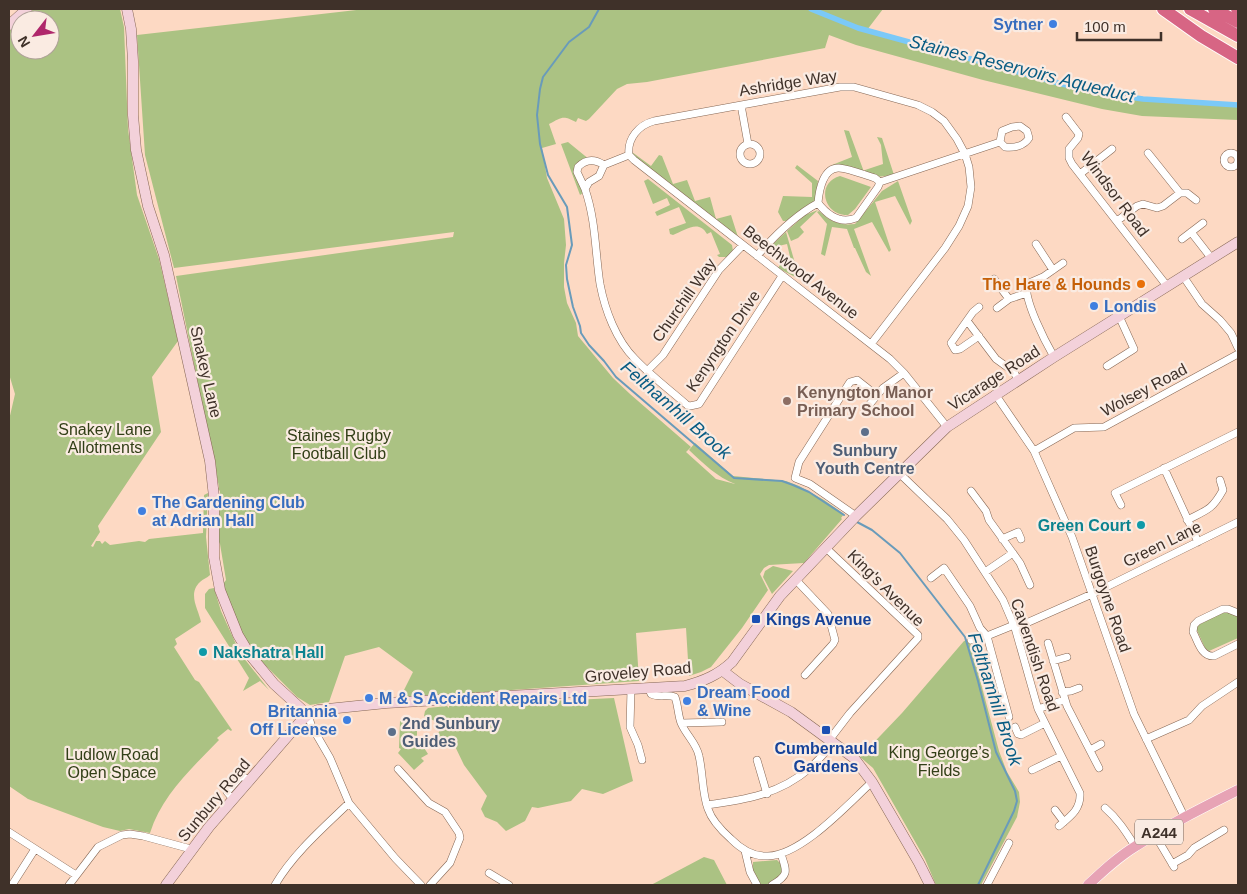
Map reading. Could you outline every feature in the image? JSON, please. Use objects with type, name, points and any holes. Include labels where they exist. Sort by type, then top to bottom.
[{"type":"highway","points":[[1163,9],[1238,58]]},
{"type":"highway","points":[[1190,9],[1238,36]]},
{"type":"highway","points":[[1214,9],[1238,22]]},
{"type":"main road","name":"A244","points":[[1088,885],[1113,862],[1135,846],[1238,790]]},
{"type":"street","points":[[9,25],[27,9]]},
{"type":"street","name":"Snakey Lane","points":[[127,9],[131,29],[133,115],[136,150],[148,206],[164,255],[210,461],[214,497],[214,557],[220,590],[238,635],[250,654],[274,684],[308,715]]},
{"type":"street","name":"Ashridge Way","points":[[629,153],[629,142],[638,129],[646,123],[840,87],[854,87],[918,104],[944,121],[957,139],[969,167],[971,187],[968,206],[959,226],[945,248],[871,344]]},
{"type":"street","points":[[740,105],[748,144]]},
{"type":"street","name":"Windsor Road","points":[[1066,117],[1079,134],[1078,138],[1068,149],[1069,158],[1167,286]]},
{"type":"street","points":[[818,203],[836,219],[850,220],[856,218],[880,182],[1000,142]]},
{"type":"street","points":[[1080,174],[1112,149]]},
{"type":"street","name":"Kenyngton Drive","points":[[584,190],[589,182],[599,176],[604,165],[629,153]]},
{"type":"street","name":"Beechwood Avenue","points":[[629,153],[634,160],[890,359],[904,373],[946,427]]},
{"type":"street","points":[[1148,153],[1180,193],[1187,194],[1196,200]]},
{"type":"street","name":"Kenyngton Drive","points":[[604,165],[592,160],[578,168],[577,172],[592,210],[604,303],[613,326],[634,359],[687,405],[699,404],[782,276]]},
{"type":"street","points":[[757,256],[794,218],[818,203],[821,186],[826,176],[832,170],[838,168],[875,178],[880,182]]},
{"type":"street","points":[[1117,222],[1136,206],[1143,204],[1157,208],[1163,206],[1180,193]]},
{"type":"street","points":[[1182,239],[1203,223]]},
{"type":"street","points":[[1191,232],[1212,259]]},
{"type":"street","name":"Vicarage Road","points":[[722,671],[732,662],[780,596],[795,579],[899,472],[946,427],[995,394],[1238,242]]},
{"type":"street","points":[[1036,244],[1053,270]]},
{"type":"street","name":"Churchill Way","points":[[648,370],[663,355],[719,270],[743,245]]},
{"type":"street","points":[[1054,357],[1044,339],[1031,307],[1027,293],[1027,284],[1043,277],[1063,263]]},
{"type":"street","points":[[1184,276],[1202,304],[1231,333],[1238,348]]},
{"type":"street","points":[[994,279],[1009,299]]},
{"type":"street","points":[[998,308],[1009,299],[1027,293]]},
{"type":"street","points":[[978,336],[960,349],[955,350],[951,343],[968,322],[973,312],[980,307]]},
{"type":"street","points":[[1107,366],[1134,349],[1119,316]]},
{"type":"street","points":[[968,322],[996,359],[1014,372],[1018,380]]},
{"type":"street","name":"Wolsey Road","points":[[1034,451],[1074,428],[1104,427],[1238,354]]},
{"type":"street","points":[[865,410],[883,388],[904,373]]},
{"type":"street","points":[[856,516],[810,484],[795,478],[798,462],[850,382],[857,380],[876,396]]},
{"type":"street","name":"Burgoyne Road","points":[[995,394],[1034,451],[1072,537],[1134,714],[1184,818]]},
{"type":"street","points":[[1121,505],[1115,493],[1238,432]]},
{"type":"street","points":[[1164,468],[1198,542]]},
{"type":"street","name":"Cavendish Road","points":[[899,472],[947,519],[1003,600],[1014,626],[1038,709],[1080,793],[1080,803],[1075,812],[1061,824],[1055,810]]},
{"type":"street","points":[[1187,520],[1210,509],[1216,503],[1223,490],[1220,480]]},
{"type":"street","points":[[971,492],[986,511],[989,520],[1020,564],[1030,585]]},
{"type":"street","name":"Green Lane","points":[[971,640],[1014,626],[1092,594],[1238,522]]},
{"type":"street","points":[[1002,539],[1018,532],[1021,539]]},
{"type":"street","name":"King's Avenue","points":[[826,548],[918,635],[918,638],[850,713],[832,741]]},
{"type":"street","points":[[985,572],[1013,553]]},
{"type":"street","points":[[931,578],[944,568],[970,606],[980,628],[986,635],[1009,717]]},
{"type":"street","points":[[795,579],[828,614],[835,640],[805,675]]},
{"type":"street","points":[[1238,613],[1228,608],[1223,609],[1198,621],[1194,625],[1193,632],[1203,652],[1210,656],[1214,656],[1238,644]]},
{"type":"street","points":[[1048,643],[1064,700],[1099,768]]},
{"type":"street","points":[[1053,661],[1068,657]]},
{"type":"street","points":[[722,671],[740,684],[791,712],[854,758],[872,782],[930,885]]},
{"type":"street","name":"Groveley Road","points":[[308,715],[324,709],[386,703],[686,686],[722,671]]},
{"type":"street","points":[[1146,739],[1189,720],[1202,706],[1238,682]]},
{"type":"street","points":[[1062,692],[1078,688]]},
{"type":"street","points":[[630,689],[630,727],[642,760]]},
{"type":"street","points":[[649,689],[651,694],[655,696],[670,695],[675,697],[682,724],[699,755],[707,805],[713,820],[743,849],[754,855],[768,856],[781,854],[814,835],[872,782]]},
{"type":"street","points":[[1038,709],[1064,700]]},
{"type":"street","points":[[308,715],[312,727],[330,758],[349,803],[395,858],[421,885]]},
{"type":"street","name":"Sunbury Road","points":[[166,885],[191,849],[308,715]]},
{"type":"street","points":[[682,724],[722,722]]},
{"type":"street","points":[[1015,728],[1021,735],[1045,723]]},
{"type":"street","points":[[707,805],[755,798],[792,782],[810,768],[832,741]]},
{"type":"street","points":[[1090,750],[1101,744]]},
{"type":"street","points":[[1032,770],[1061,756]]},
{"type":"street","points":[[757,760],[767,794]]},
{"type":"street","points":[[398,769],[408,775],[429,803],[446,812],[459,833],[460,838],[450,863],[430,885]]},
{"type":"street","points":[[278,884],[312,841],[349,803]]},
{"type":"street","points":[[1105,808],[1115,816],[1135,846]]},
{"type":"street","points":[[1154,835],[1173,866],[1194,848],[1224,830]]},
{"type":"street","points":[[9,832],[76,875]]},
{"type":"street","points":[[68,885],[98,847],[122,835],[130,834],[191,849]]},
{"type":"street","points":[[987,885],[1009,843]]},
{"type":"street","points":[[12,885],[35,849]]},
{"type":"street","points":[[743,849],[750,872],[757,885]]},
{"type":"street","points":[[772,885],[784,878],[786,873],[781,854]]},
{"type":"street","points":[[489,873],[509,885]]},
{"type":"green space","points":[[120,9],[124,27],[128,129],[137,195],[159,259],[178,341],[152,377],[161,432],[98,526],[100,532],[91,546],[93,547],[96,541],[100,541],[102,544],[105,541],[110,545],[139,541],[145,542],[149,539],[203,533],[204,495],[208,493],[206,537],[210,575],[201,581],[194,592],[201,622],[175,639],[177,644],[174,647],[195,680],[199,682],[232,730],[228,729],[217,738],[219,740],[170,794],[155,819],[150,833],[129,829],[120,831],[103,827],[28,799],[9,786],[9,420],[15,394],[9,374],[9,29],[10,60],[60,60],[60,10],[33,10]]},
{"type":"green space","name":"Staines Rugby Football Club","points":[[365,9],[883,9],[867,30],[1062,84],[1102,93],[1143,99],[1238,105],[1238,120],[1142,116],[1102,109],[983,80],[856,45],[829,35],[825,48],[647,82],[627,84],[617,89],[586,121],[578,118],[576,122],[568,118],[562,118],[549,124],[556,144],[542,148],[547,178],[564,219],[566,245],[564,287],[567,303],[576,323],[578,336],[613,378],[691,447],[686,452],[716,479],[735,484],[716,474],[689,450],[695,443],[733,476],[786,481],[799,486],[844,514],[842,519],[804,563],[769,565],[764,568],[760,574],[768,590],[742,628],[711,667],[701,672],[689,676],[686,628],[636,633],[639,681],[400,698],[413,672],[379,647],[345,656],[329,702],[310,705],[297,697],[258,658],[243,636],[223,584],[226,580],[220,544],[216,536],[219,524],[220,491],[218,489],[176,276],[453,237],[454,232],[174,268],[145,155],[137,35]]},
{"type":"green space","points":[[844,130],[849,131],[864,172],[833,167],[832,165],[852,157]]},
{"type":"green space","points":[[877,137],[882,138],[894,175],[876,177],[865,173],[865,170],[883,164],[881,145]]},
{"type":"green space","points":[[568,142],[590,160],[578,164],[583,193],[580,195],[561,144]]},
{"type":"green space","points":[[632,152],[651,166],[659,155],[662,156],[673,184],[687,180],[695,201],[710,197],[716,219],[731,215],[738,237],[633,157]]},
{"type":"green space","points":[[797,165],[818,181],[815,201],[786,221],[783,221],[778,212],[783,196],[812,197],[812,183],[795,168]]},
{"type":"green space","points":[[840,176],[871,187],[855,209],[848,215],[840,214],[833,210],[828,205],[826,198],[827,185]]},
{"type":"green space","points":[[648,179],[732,245],[733,251],[728,257],[719,257],[717,255],[720,254],[711,232],[707,234],[700,227],[696,226],[673,235],[670,234],[669,229],[686,223],[679,207],[657,216],[655,212],[670,205],[667,198],[653,204],[644,181]]},
{"type":"green space","points":[[898,181],[912,221],[910,225],[895,196],[875,202],[891,250],[889,252],[872,222],[854,229],[871,276],[866,272],[847,229],[832,227],[825,256],[821,254],[827,224],[817,212],[819,211],[827,218],[839,223],[855,224],[882,191]]},
{"type":"green space","points":[[818,210],[800,227],[804,232],[798,238],[791,241],[787,231],[805,215]]},
{"type":"green space","points":[[786,232],[799,277],[797,278],[778,268],[780,265],[791,261],[787,244],[774,247],[772,245]]},
{"type":"green space","points":[[773,566],[793,571],[772,594],[763,577],[765,571]]},
{"type":"green space","points":[[214,588],[221,611],[240,653],[269,690],[260,681],[243,691],[249,678],[205,608],[205,594],[209,589]]},
{"type":"green space","points":[[1226,610],[1238,617],[1238,638],[1209,651],[1205,648],[1196,628],[1200,623]]},
{"type":"green space","name":"King George’s Fields","points":[[969,639],[999,751],[1007,772],[1019,792],[1020,802],[1017,817],[981,885],[936,885],[925,859],[873,768],[860,757],[902,713],[964,641]]},
{"type":"green space","points":[[614,698],[633,781],[603,794],[582,789],[571,801],[538,808],[532,807],[525,821],[506,831],[497,822],[485,817],[481,809],[487,796],[464,765],[452,740],[452,743],[444,747],[437,744],[435,738],[441,729],[439,723],[424,716],[428,708],[447,706],[449,708],[449,706]]},
{"type":"green space","points":[[417,719],[417,737],[428,754],[421,758],[424,761],[414,770],[398,753],[401,749],[399,748],[400,721]]},
{"type":"green space","points":[[704,857],[714,860],[727,885],[651,885]]},
{"type":"green space","points":[[777,860],[784,873],[773,882],[759,885],[753,872],[753,862]]},
{"type":"waterway","name":"Felthamhill Brook","points":[[599,9],[589,27],[569,42],[543,77],[537,115],[540,144],[548,175],[567,207],[572,245],[566,265],[567,279],[581,333],[616,377],[734,478],[782,481],[809,492],[844,515]]},
{"type":"waterway","name":"Staines Reservoirs Aqueduct","points":[[811,9],[858,28],[1062,84],[1102,93],[1143,99],[1238,105]]},
{"type":"waterway","name":"Felthamhill Brook","points":[[857,522],[872,530],[900,553],[965,637],[996,752],[1015,791],[1017,801],[978,885]]},
{"type":"place","name":"Sytner","points":[[1053,24]]},
{"type":"place","name":"The Hare & Hounds","points":[[1141,284]]},
{"type":"place","name":"Londis","points":[[1094,306]]},
{"type":"place","name":"Kenyngton Manor Primary School","points":[[787,401]]},
{"type":"place","name":"Sunbury Youth Centre","points":[[865,432]]},
{"type":"place","name":"The Gardening Club at Adrian Hall","points":[[142,511]]},
{"type":"place","name":"Green Court","points":[[1141,525]]},
{"type":"place","name":"Kings Avenue","points":[[756,619]]},
{"type":"place","name":"Nakshatra Hall","points":[[203,652]]},
{"type":"place","name":"M & S Accident Repairs Ltd","points":[[369,698]]},
{"type":"place","name":"Dream Food & Wine","points":[[687,701]]},
{"type":"place","name":"Britannia Off License","points":[[347,720]]},
{"type":"place","name":"Cumbernauld Gardens","points":[[826,730]]},
{"type":"place","name":"2nd Sunbury Guides","points":[[392,732]]},
{"type":"park label","name":"Snakey Lane Allotments","points":[[105,438]]},
{"type":"park label","name":"Ludlow Road Open Space","points":[[112,763]]}]
